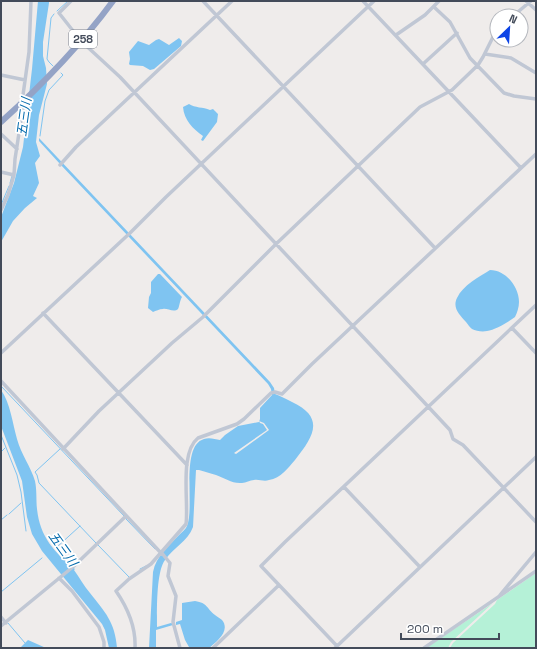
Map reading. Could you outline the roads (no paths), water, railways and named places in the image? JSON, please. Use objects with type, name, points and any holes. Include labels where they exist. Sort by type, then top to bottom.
[{"type":"highway","name":"258","points":[[1,122],[25,97],[51,75],[113,1]]},
{"type":"street","points":[[25,97],[31,1]]},
{"type":"street","points":[[71,1],[59,13],[81,41],[108,65],[135,93],[450,430],[453,439],[463,445],[536,522]]},
{"type":"street","points":[[203,1],[435,248]]},
{"type":"street","points":[[61,164],[76,147],[232,1]]},
{"type":"street","points":[[364,1],[522,168]]},
{"type":"street","points":[[1,352],[374,1]]},
{"type":"street","points":[[396,35],[434,7],[439,1]]},
{"type":"street","points":[[527,2],[536,10]]},
{"type":"street","points":[[434,7],[450,22],[470,58],[504,93],[536,99]]},
{"type":"street","points":[[423,64],[457,33]]},
{"type":"street","points":[[63,449],[119,393],[172,343],[205,315],[276,244],[420,107],[449,91],[478,65],[489,45]]},
{"type":"street","points":[[485,54],[511,58],[536,73]]},
{"type":"street","points":[[1,75],[25,80]]},
{"type":"street","points":[[1,210],[8,195],[14,175],[23,107]]},
{"type":"street","points":[[1,134],[17,149]]},
{"type":"street","points":[[135,648],[131,621],[124,602],[116,591],[151,564],[186,524],[187,465],[194,441],[198,438],[236,424],[244,419],[273,393],[282,394],[312,364],[536,154]]},
{"type":"street","points":[[1,172],[14,175]]},
{"type":"street","points":[[536,305],[261,566],[336,647],[536,457]]},
{"type":"street","points":[[43,313],[187,465]]},
{"type":"street","points":[[512,328],[536,353]]},
{"type":"street","points":[[1,382],[170,563],[168,576],[176,596],[173,622],[180,648]]},
{"type":"street","points":[[344,487],[420,567]]},
{"type":"street","points":[[1,626],[74,566],[126,516]]},
{"type":"street","points":[[497,598],[536,552]]},
{"type":"street","points":[[424,648],[536,571]]},
{"type":"street","points":[[59,578],[72,591],[99,627],[104,642],[104,648]]},
{"type":"street","points":[[213,648],[279,585]]},
{"type":"street","points":[[1,617],[6,623]]},
{"type":"water","points":[[38,1],[49,1],[49,3],[43,42],[43,56],[46,68],[47,84],[39,115],[36,142],[40,156],[35,163],[39,183],[33,196],[37,198],[13,221],[1,242],[1,217],[14,183],[23,147]]},
{"type":"water","points":[[179,38],[182,41],[181,46],[154,69],[150,70],[143,66],[129,64],[129,52],[138,41],[149,45],[159,39],[169,45]]},
{"type":"water","points":[[189,104],[210,110],[213,109],[218,114],[217,122],[203,141],[201,140],[203,136],[193,127],[185,116],[183,107]]},
{"type":"water","points":[[39,138],[270,382],[274,388],[275,394],[303,408],[313,421],[311,436],[301,452],[284,472],[273,479],[265,481],[252,480],[244,483],[238,483],[214,474],[196,470],[193,527],[188,536],[165,560],[160,573],[157,627],[171,623],[173,625],[156,630],[156,648],[149,648],[153,572],[160,556],[187,526],[190,505],[190,465],[192,453],[197,444],[206,438],[220,440],[238,426],[259,422],[260,408],[272,395],[271,389],[268,384],[60,164],[39,141]]},
{"type":"water","points":[[490,270],[506,276],[514,285],[518,296],[518,308],[515,317],[501,326],[490,330],[477,331],[471,328],[459,314],[455,305],[460,293],[467,285]]},
{"type":"water","points":[[158,274],[160,274],[182,297],[176,310],[162,309],[153,312],[148,308],[151,293],[151,282]]},
{"type":"water","points":[[1,390],[9,407],[19,445],[35,481],[37,509],[41,528],[49,543],[75,569],[74,570],[105,612],[112,624],[117,648],[109,648],[102,624],[42,551],[32,534],[27,517],[22,481],[1,426]]},
{"type":"water","points":[[195,601],[205,604],[222,620],[224,624],[225,628],[222,636],[209,648],[189,647],[180,624],[176,625],[176,622],[182,620],[182,603]]},
{"type":"water","points":[[28,640],[46,648],[20,648]]},
{"type":"waterway","points":[[57,11],[68,1]]},
{"type":"waterway","points":[[53,66],[47,59],[51,18],[54,14]]},
{"type":"waterway","points":[[40,136],[45,101],[49,90],[63,75],[61,73]]},
{"type":"waterway","points":[[10,183],[12,176]]},
{"type":"waterway","points":[[1,205],[9,186]]},
{"type":"waterway","points":[[1,386],[124,516]]},
{"type":"waterway","points":[[1,435],[17,475],[21,492],[26,531]]},
{"type":"waterway","points":[[1,452],[5,448]]},
{"type":"waterway","points":[[60,449],[35,472],[39,483],[96,543]]},
{"type":"waterway","points":[[9,514],[21,503]]},
{"type":"waterway","points":[[1,520],[7,515]]},
{"type":"waterway","points":[[126,519],[155,549]]},
{"type":"waterway","name":"五三川","points":[[57,547],[80,526]]},
{"type":"waterway","points":[[98,545],[129,577]]},
{"type":"waterway","points":[[1,592],[42,558]]},
{"type":"waterway","points":[[140,569],[146,566]]},
{"type":"waterway","points":[[8,623],[25,643]]}]
